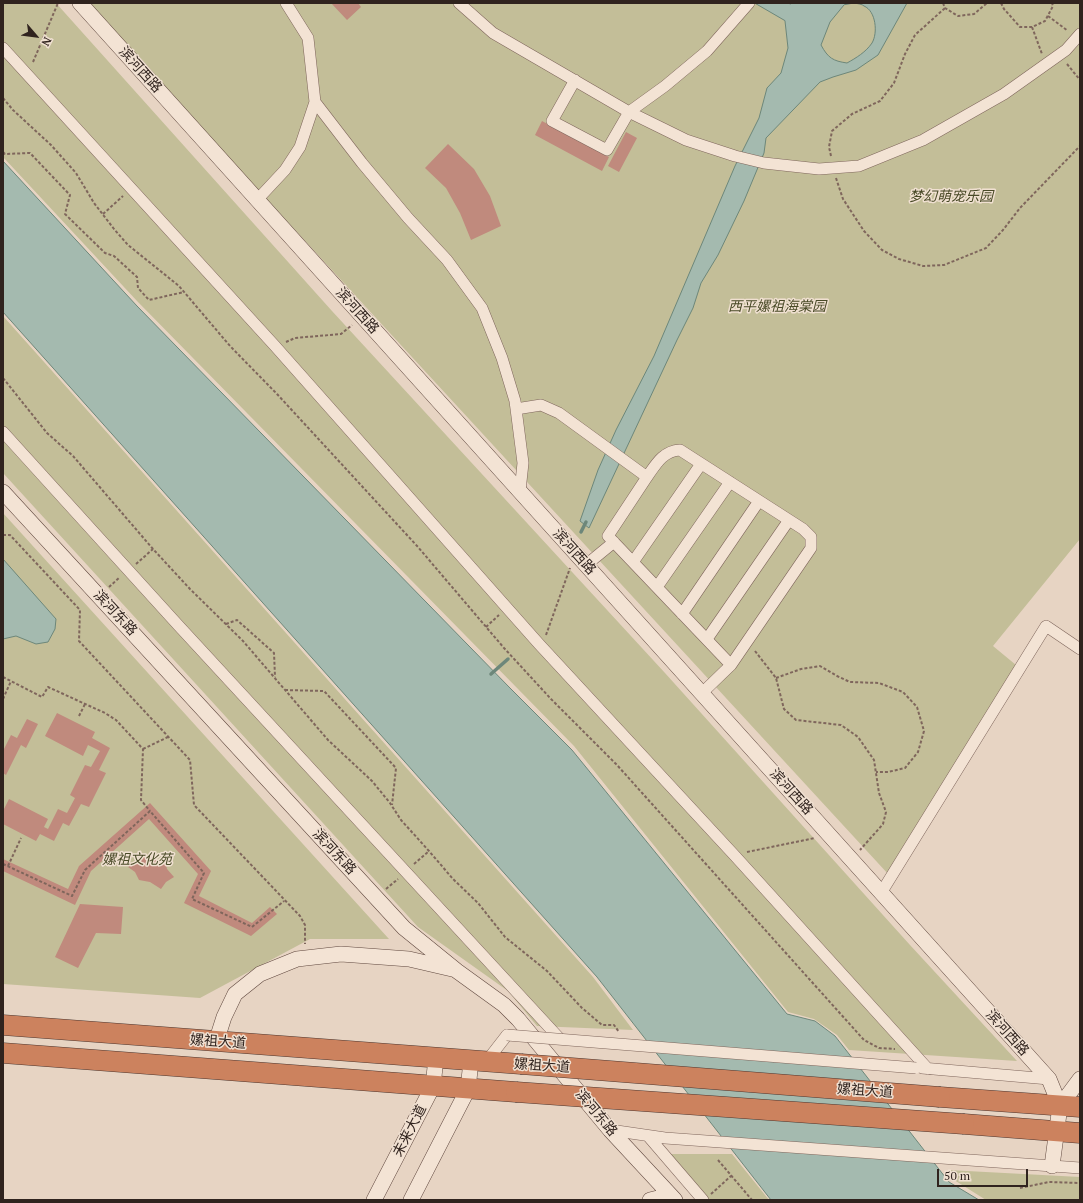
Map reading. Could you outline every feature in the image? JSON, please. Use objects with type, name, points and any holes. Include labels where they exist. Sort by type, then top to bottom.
[{"type":"highway","name":"嫘祖大道","points":[[3,1025],[1080,1107]]},
{"type":"highway","name":"嫘祖大道","points":[[3,1053],[468,1089],[1080,1132]]},
{"type":"street","name":"滨河西路","points":[[80,3],[1049,1079],[1060,1106]]},
{"type":"street","points":[[257,200],[285,170],[300,147],[315,102],[308,38],[286,3]]},
{"type":"street","points":[[459,3],[493,33],[629,112],[686,140],[735,156],[764,163],[819,169],[859,166],[923,140],[1004,94],[1066,50],[1078,35]]},
{"type":"street","points":[[575,80],[552,121],[607,150],[629,112],[665,86],[707,51],[749,3]]},
{"type":"street","points":[[3,48],[275,346],[539,644],[736,857],[928,1069]]},
{"type":"street","points":[[315,102],[362,163],[408,218],[447,260],[482,308],[502,358],[515,401],[523,463],[520,492]]},
{"type":"street","points":[[516,409],[541,405],[559,413],[647,477]]},
{"type":"street","points":[[3,432],[560,1039]]},
{"type":"street","points":[[702,693],[731,665],[811,548],[811,537],[803,529],[680,450],[673,450],[663,456],[647,477],[608,536],[731,665]]},
{"type":"street","points":[[633,562],[701,464]]},
{"type":"street","points":[[657,587],[730,482]]},
{"type":"street","name":"滨河东路","points":[[3,492],[404,928],[457,971],[504,1005],[518,1018],[610,1130],[672,1198]]},
{"type":"street","points":[[682,614],[759,501]]},
{"type":"street","points":[[707,639],[788,520]]},
{"type":"street","points":[[586,565],[614,542]]},
{"type":"street","points":[[881,893],[1046,626],[1080,649]]},
{"type":"street","points":[[216,1042],[224,1017],[234,994],[260,974],[297,959],[341,954],[410,959],[457,971]]},
{"type":"street","points":[[411,1200],[468,1089],[478,1061],[507,1035],[1049,1079]]},
{"type":"street","name":"未来大道","points":[[374,1200],[433,1086],[436,1058]]},
{"type":"street","points":[[1052,1166],[1060,1106],[1080,1079]]},
{"type":"street","points":[[610,1130],[665,1138],[1080,1168]]},
{"type":"street","points":[[648,1136],[706,1198]]},
{"type":"street","points":[[650,1200],[672,1198]]},
{"type":"path","points":[[27,74],[58,3]]},
{"type":"path","points":[[943,3],[945,8],[958,16],[974,14],[987,3]]},
{"type":"path","points":[[1001,3],[1004,9],[1020,27],[1032,27],[1045,21],[1053,6],[1052,3]]},
{"type":"path","points":[[945,8],[915,35],[905,54],[894,83],[880,101],[852,114],[832,131],[829,147],[833,168],[843,199],[864,231],[882,250],[899,259],[923,266],[944,266],[986,248],[1020,208],[1080,146]]},
{"type":"path","points":[[1048,16],[1078,35]]},
{"type":"path","points":[[1032,27],[1046,64]]},
{"type":"path","points":[[1059,55],[1080,80]]},
{"type":"path","points":[[3,98],[13,110],[51,145],[76,172],[94,203],[128,245],[179,286],[230,346],[277,394],[418,547],[486,627],[551,699],[617,765],[864,1040],[880,1048],[897,1049],[917,1056]]},
{"type":"path","points":[[3,152],[5,154],[30,153],[70,195],[65,214],[105,253],[114,256],[137,277],[138,288],[149,300],[184,292]]},
{"type":"path","points":[[102,214],[132,189]]},
{"type":"path","points":[[275,346],[295,338],[341,334],[363,318]]},
{"type":"path","points":[[3,378],[47,433],[73,456],[153,549],[190,589],[243,641],[328,740],[372,781],[401,820],[452,879],[478,903],[505,936],[547,971],[582,1008],[602,1025],[614,1025],[619,1032]]},
{"type":"path","points":[[3,535],[10,535],[80,610],[79,641],[190,760],[194,805],[284,901],[300,916],[305,925],[306,958]]},
{"type":"path","points":[[539,644],[547,634],[575,553]]},
{"type":"path","points":[[486,627],[508,608]]},
{"type":"path","points":[[226,624],[237,620],[274,653],[274,677]]},
{"type":"path","points":[[747,642],[776,678],[784,709],[796,720],[841,725],[858,737],[874,760],[879,793],[886,812],[883,824],[852,860]]},
{"type":"path","points":[[776,678],[801,669],[820,666],[850,682],[878,683],[903,692],[917,707],[924,731],[918,752],[905,768],[888,772],[876,772]]},
{"type":"path","points":[[3,677],[42,697],[48,687],[105,713],[116,720],[143,749],[141,800],[204,872],[192,899],[252,927],[284,901]]},
{"type":"path","points":[[3,699],[11,681]]},
{"type":"path","points":[[285,690],[324,691],[396,768],[392,806]]},
{"type":"path","points":[[79,716],[85,704]]},
{"type":"path","points":[[143,749],[168,737]]},
{"type":"path","points":[[3,864],[72,896],[85,870],[150,811]]},
{"type":"path","points":[[736,857],[748,851],[830,836]]},
{"type":"path","points":[[8,866],[21,838]]},
{"type":"path","points":[[718,1160],[752,1200]]},
{"type":"path","points":[[706,1198],[731,1176]]},
{"type":"path","points":[[1020,1188],[1049,1182],[1080,1183]]},
{"type":"green space","points":[[3,3],[56,3],[332,311],[665,673],[910,945],[1017,1061],[849,1050],[837,1035],[814,1019],[788,1012],[574,746],[137,301],[3,157]]},
{"type":"green space","name":"西平嫘祖海棠园","points":[[88,3],[1080,3],[1080,539],[993,646],[1016,665],[889,875],[283,217]]},
{"type":"green space","points":[[3,316],[593,977],[633,1030],[537,1026],[508,991],[418,927],[3,473]]},
{"type":"green space","name":"嫘祖文化苑","points":[[3,513],[389,939],[310,939],[200,998],[3,984]]},
{"type":"green space","points":[[667,1154],[732,1154],[769,1200],[708,1200]]},
{"type":"green space","points":[[948,1170],[1080,1177],[1080,1200],[986,1200],[951,1178]]},
{"type":"shaded area","points":[[755,3],[791,4],[792,3],[855,3],[907,3],[878,55],[856,70],[820,82],[766,138],[764,153],[744,201],[718,255],[701,283],[693,308],[589,528],[580,521],[598,470],[616,430],[654,356],[735,166],[759,118],[767,88],[781,73],[788,48],[785,21]],"holes":[[[855,3],[863,5],[871,12],[875,23],[875,34],[872,43],[867,49],[847,63],[831,58],[821,45],[830,22],[844,5]]]},
{"type":"shaded area","points":[[3,161],[137,306],[572,750],[787,1014],[815,1021],[835,1036],[949,1182],[979,1200],[771,1200],[597,977],[3,312]]},
{"type":"shaded area","points":[[3,559],[56,619],[55,629],[48,642],[36,644],[16,636],[3,639]]},
{"type":"building","points":[[331,3],[358,3],[361,7],[347,20]]},
{"type":"building","points":[[542,121],[609,157],[602,171],[535,135]]},
{"type":"building","points":[[626,132],[637,138],[619,172],[608,166]]},
{"type":"building","points":[[448,144],[474,169],[490,196],[501,226],[471,240],[460,213],[446,188],[425,168]]},
{"type":"building","points":[[57,713],[95,732],[92,738],[110,748],[99,770],[106,773],[89,807],[81,804],[69,826],[63,823],[54,841],[40,834],[36,841],[3,824],[3,811],[9,799],[48,819],[44,827],[48,829],[58,809],[67,813],[75,798],[70,795],[85,765],[91,767],[100,751],[88,745],[83,756],[45,736]]},
{"type":"building","points":[[27,719],[38,724],[26,748],[21,745],[6,775],[3,773],[3,751],[11,735],[17,738]]},
{"type":"building","points":[[150,803],[211,871],[199,896],[252,923],[270,907],[277,914],[251,936],[184,903],[198,874],[149,819],[91,871],[75,905],[3,871],[3,859],[68,889],[79,866]]},
{"type":"building","points":[[144,854],[155,860],[165,860],[167,869],[174,877],[166,882],[161,889],[150,882],[139,880],[135,872],[128,867],[139,860]]},
{"type":"building","points":[[80,904],[123,907],[121,934],[96,933],[78,968],[55,957]]},
{"type":"waterway","points":[[581,532],[586,522]]},
{"type":"waterway","points":[[491,674],[508,659]]},
{"type":"park label","name":"梦幻萌宠乐园","points":[[951,197]]}]
